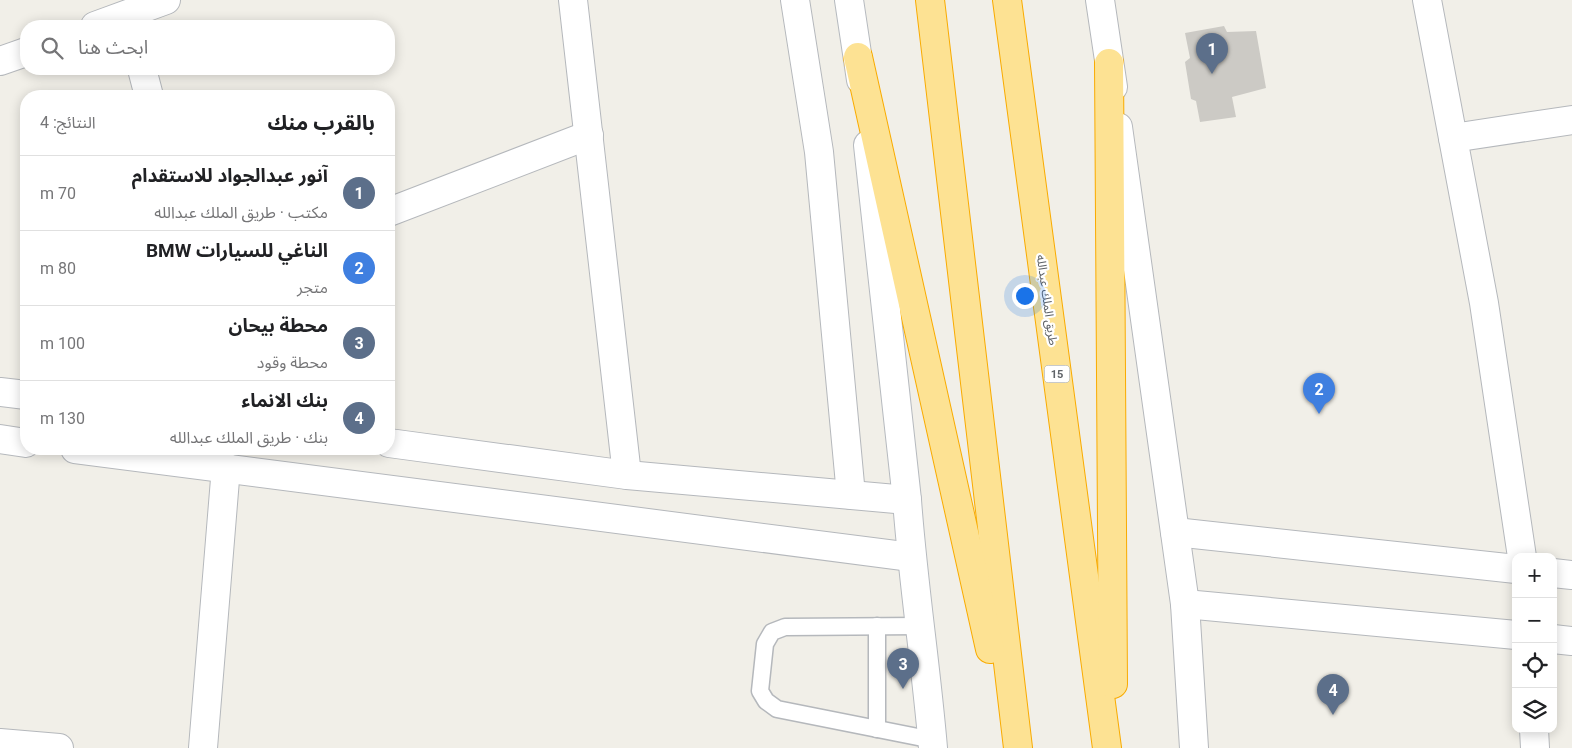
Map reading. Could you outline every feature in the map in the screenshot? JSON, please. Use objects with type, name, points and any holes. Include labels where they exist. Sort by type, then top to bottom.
[{"type":"highway","points":[[930,0],[1018,748]]},
{"type":"highway","name":"طريق الملك عبدالله","points":[[1007,0],[1108,748]]},
{"type":"highway","points":[[858,57],[1013,748]]},
{"type":"highway","points":[[1110,63],[1114,748]]},
{"type":"street","points":[[129,20],[166,0]]},
{"type":"street","points":[[573,0],[627,475]]},
{"type":"street","points":[[795,0],[819,152],[851,495]]},
{"type":"street","points":[[849,0],[858,57],[911,558],[933,744]]},
{"type":"street","points":[[1100,0],[1185,604],[1194,748]]},
{"type":"street","points":[[1427,0],[1484,303],[1521,553]]},
{"type":"street","points":[[0,61],[20,54]]},
{"type":"street","points":[[144,75],[147,90]]},
{"type":"street","points":[[1453,138],[1572,120]]},
{"type":"street","points":[[395,210],[589,135]]},
{"type":"street","points":[[0,392],[20,394]]},
{"type":"street","points":[[0,439],[20,442]]},
{"type":"street","points":[[395,444],[627,475],[906,500]]},
{"type":"street","points":[[123,455],[911,558]]},
{"type":"street","points":[[203,748],[226,468]]},
{"type":"street","points":[[1175,532],[1512,569]]},
{"type":"street","points":[[1557,573],[1572,575]]},
{"type":"street","points":[[1185,604],[1512,636]]},
{"type":"street","points":[[1557,639],[1572,641]]},
{"type":"street","points":[[1534,733],[1535,748]]},
{"type":"street","points":[[2,745],[59,748]]},
{"type":"lane","points":[[920,626],[785,626],[772,632],[765,644],[760,691],[766,701],[776,709],[877,729],[933,744]]},
{"type":"lane","points":[[877,729],[878,626]]},
{"type":"building","points":[[1224,26],[1227,32],[1256,31],[1266,88],[1232,97],[1236,117],[1200,122],[1196,101],[1191,99],[1185,62],[1190,58],[1185,33]]},
{"type":"place","name":"آنور عبدالجواد للاستقدام","points":[[1212,74]]},
{"type":"place","name":"الناغي للسيارات BMW","points":[[1319,414]]},
{"type":"place","name":"محطة بيحان","points":[[903,689]]},
{"type":"place","name":"بنك الانماء","points":[[1333,715]]}]
